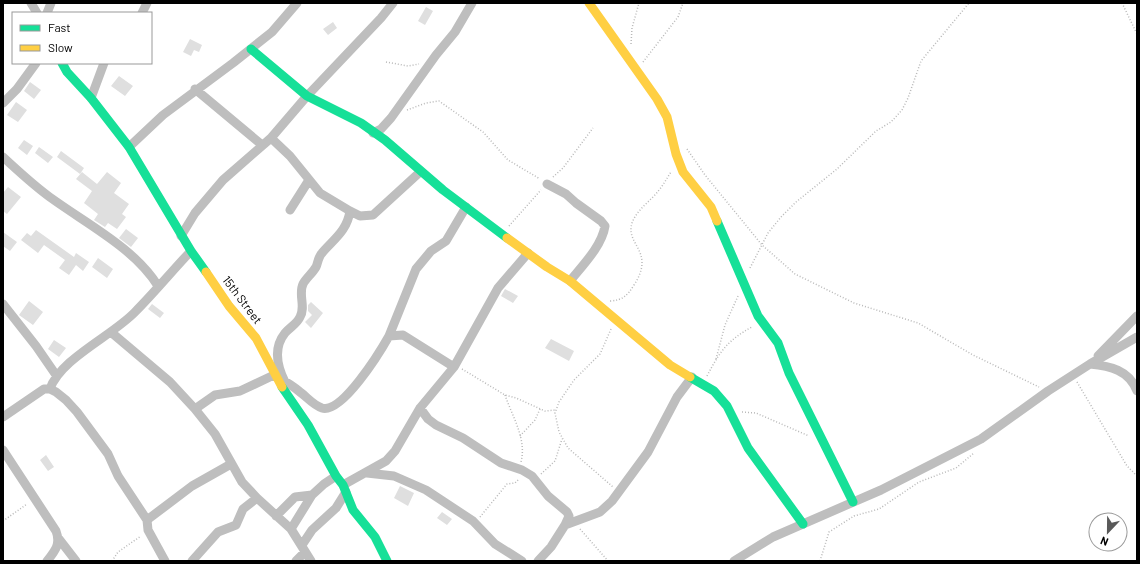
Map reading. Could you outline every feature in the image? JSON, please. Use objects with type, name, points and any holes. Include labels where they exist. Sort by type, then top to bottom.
[{"type":"street","points":[[31,3],[36,12]]},
{"type":"street","points":[[48,12],[52,3]]},
{"type":"street","points":[[142,12],[147,3]]},
{"type":"street","points":[[128,147],[163,114],[195,89],[233,63],[272,32],[297,3]]},
{"type":"street","points":[[181,236],[195,213],[223,180],[271,138],[307,96],[381,18],[392,3]]},
{"type":"street","points":[[373,133],[381,129],[391,118],[432,60],[455,32],[472,3]]},
{"type":"street","points":[[589,3],[630,59],[657,99],[667,117],[679,163],[685,176],[711,207],[761,322],[778,344],[788,372],[820,434],[852,502]]},
{"type":"street","points":[[251,49],[307,96],[361,123],[397,150],[420,172],[528,254],[570,281],[670,365],[703,383],[719,396],[730,412],[748,448],[803,524]]},
{"type":"street","points":[[3,103],[17,89],[35,64]]},
{"type":"street","name":"15th Street","points":[[63,64],[67,72],[90,98],[128,147],[191,251],[229,306],[256,338],[266,355],[274,376],[296,410],[308,425],[344,488],[353,510],[374,537],[387,561]]},
{"type":"street","points":[[90,98],[104,64]]},
{"type":"street","points":[[195,89],[262,145]]},
{"type":"street","points":[[271,138],[290,156],[320,193],[360,216],[373,216],[420,172]]},
{"type":"street","points":[[3,156],[48,196],[83,219],[131,256],[146,270],[158,286]]},
{"type":"street","points":[[290,210],[309,180]]},
{"type":"street","points":[[547,184],[566,194],[601,221],[605,226],[599,241],[570,281]]},
{"type":"street","points":[[195,409],[215,395],[240,391],[274,376],[285,382],[321,408],[326,409],[342,401],[389,336],[416,269],[431,251],[446,241],[466,207]]},
{"type":"street","points":[[285,382],[278,366],[277,351],[279,344],[285,332],[294,326],[301,315],[303,283],[314,271],[320,255],[339,236],[348,223],[350,211]]},
{"type":"street","points":[[50,389],[56,376],[65,366],[112,333],[135,313],[191,251]]},
{"type":"street","points":[[296,561],[312,530],[336,508],[344,488],[356,477],[367,473],[386,461],[395,451],[420,408],[455,366],[498,288],[528,254]]},
{"type":"street","points":[[3,304],[36,346],[56,376]]},
{"type":"street","points":[[1090,364],[1137,316]]},
{"type":"street","points":[[112,333],[170,382],[195,409],[215,434],[242,482],[291,530],[311,561]]},
{"type":"street","points":[[389,336],[403,335],[455,366]]},
{"type":"street","points":[[734,561],[773,537],[918,473],[981,439],[1048,391],[1090,364],[1137,337]]},
{"type":"street","points":[[1090,364],[1114,368],[1135,382],[1137,391]]},
{"type":"street","points":[[568,523],[600,512],[612,501],[648,452],[677,397],[692,377]]},
{"type":"street","points":[[3,417],[44,389],[50,389],[66,400],[81,417],[108,454],[118,476],[147,520],[148,530],[164,561]]},
{"type":"street","points":[[420,408],[428,419],[436,425],[463,438],[501,463],[529,475],[548,496],[567,512],[569,516],[568,523],[551,547],[538,561]]},
{"type":"street","points":[[3,450],[56,531],[59,540],[76,561]]},
{"type":"street","points":[[147,520],[192,486],[231,464]]},
{"type":"street","points":[[367,473],[394,476],[410,482],[442,500],[473,521],[495,544],[522,561]]},
{"type":"street","points":[[291,530],[312,495],[336,476]]},
{"type":"street","points":[[276,516],[295,497],[312,495]]},
{"type":"street","points":[[192,561],[218,532],[236,525],[243,509],[257,498]]},
{"type":"street","points":[[46,561],[57,547],[59,540]]},
{"type":"path","points":[[630,59],[632,28],[639,3]]},
{"type":"path","points":[[637,70],[678,17],[683,3]]},
{"type":"path","points":[[749,270],[762,245],[781,217],[796,202],[837,170],[876,131],[891,122],[902,110],[908,98],[921,61],[969,3]]},
{"type":"path","points":[[1122,3],[1137,34]]},
{"type":"path","points":[[386,62],[413,66],[432,60]]},
{"type":"path","points":[[391,118],[399,113],[426,103],[439,102],[483,132],[508,160],[530,171],[547,184]]},
{"type":"path","points":[[685,146],[705,175],[762,245],[795,274],[854,303],[918,323],[973,355],[1048,391]]},
{"type":"path","points":[[596,302],[624,298],[630,293],[641,274],[642,258],[638,246],[634,240],[632,224],[636,215],[658,192],[679,163]]},
{"type":"path","points":[[716,359],[725,325],[744,284]]},
{"type":"path","points":[[615,320],[600,354],[574,380],[559,402],[556,410],[556,423],[562,439],[568,448],[578,459],[592,468],[618,492]]},
{"type":"path","points":[[703,383],[716,359],[730,340],[761,322]]},
{"type":"path","points":[[455,366],[505,395],[516,398],[540,409],[549,411],[556,410]]},
{"type":"path","points":[[1073,376],[1127,466],[1137,476]]},
{"type":"path","points":[[505,395],[520,436],[522,456],[518,469]]},
{"type":"path","points":[[520,436],[535,420],[540,409]]},
{"type":"path","points":[[730,412],[753,412],[805,435],[820,434]]},
{"type":"path","points":[[473,521],[484,513],[507,484],[514,483],[529,475],[537,476],[552,465],[562,439]]},
{"type":"path","points":[[820,561],[829,532],[854,516],[879,509],[919,482],[956,468],[977,451]]},
{"type":"path","points":[[3,521],[35,500]]},
{"type":"path","points":[[568,523],[590,539],[600,554],[608,561]]},
{"type":"path","points":[[112,561],[118,552],[148,530]]},
{"type":"building","points":[[426,7],[433,11],[425,25],[418,21]]},
{"type":"building","points":[[333,22],[337,28],[328,35],[323,29]]},
{"type":"building","points":[[190,39],[202,45],[199,52],[194,50],[191,56],[183,52]]},
{"type":"building","points":[[119,76],[133,86],[125,96],[111,86]]},
{"type":"building","points":[[30,82],[41,90],[34,99],[24,91]]},
{"type":"building","points":[[16,102],[27,110],[18,122],[7,115]]},
{"type":"building","points":[[24,140],[33,146],[27,155],[18,148]]},
{"type":"building","points":[[39,147],[53,157],[48,163],[35,153]]},
{"type":"building","points":[[61,151],[84,168],[80,174],[57,157]]},
{"type":"building","points":[[82,172],[97,184],[107,172],[121,183],[114,193],[129,204],[122,214],[126,217],[117,229],[108,223],[105,227],[94,220],[98,214],[84,203],[92,191],[76,179]]},
{"type":"building","points":[[8,187],[21,197],[7,214],[3,211],[3,193]]},
{"type":"building","points":[[126,229],[138,238],[131,247],[119,238]]},
{"type":"building","points":[[36,230],[74,257],[76,253],[89,262],[83,271],[76,265],[69,275],[59,268],[65,260],[44,245],[38,253],[21,240],[27,233],[31,236]]},
{"type":"building","points":[[3,232],[17,242],[10,251],[3,246]]},
{"type":"building","points":[[98,258],[113,269],[107,278],[92,267]]},
{"type":"building","points":[[505,289],[518,296],[513,303],[501,296]]},
{"type":"building","points":[[29,301],[43,312],[33,325],[19,315]]},
{"type":"building","points":[[311,302],[323,313],[311,328],[305,322],[312,315],[308,311],[308,305]]},
{"type":"building","points":[[152,304],[164,313],[160,318],[148,309]]},
{"type":"building","points":[[551,339],[574,351],[569,361],[545,348]]},
{"type":"building","points":[[54,340],[66,348],[59,357],[48,349]]},
{"type":"building","points":[[46,455],[54,467],[48,471],[40,460]]},
{"type":"building","points":[[400,486],[414,493],[408,506],[394,498]]},
{"type":"building","points":[[442,512],[452,519],[447,525],[437,518]]},
{"type":"traffic: fast","points":[[251,49],[307,96],[361,123],[385,140],[443,190],[507,238]]},
{"type":"traffic: fast","points":[[63,64],[67,72],[91,98],[129,147],[191,251],[206,272]]},
{"type":"traffic: fast","points":[[717,221],[758,316],[778,343],[789,373],[853,502]]},
{"type":"traffic: fast","points":[[690,377],[714,391],[727,406],[748,448],[803,524]]},
{"type":"traffic: fast","points":[[282,387],[308,425],[336,476],[343,485],[353,510],[375,537],[387,561]]},
{"type":"traffic: slow","points":[[589,3],[657,99],[667,117],[676,154],[683,172],[711,207],[717,221]]},
{"type":"traffic: slow","points":[[507,238],[547,267],[570,281],[670,365],[690,377]]},
{"type":"traffic: slow","points":[[206,272],[229,306],[256,338],[282,387]]}]
